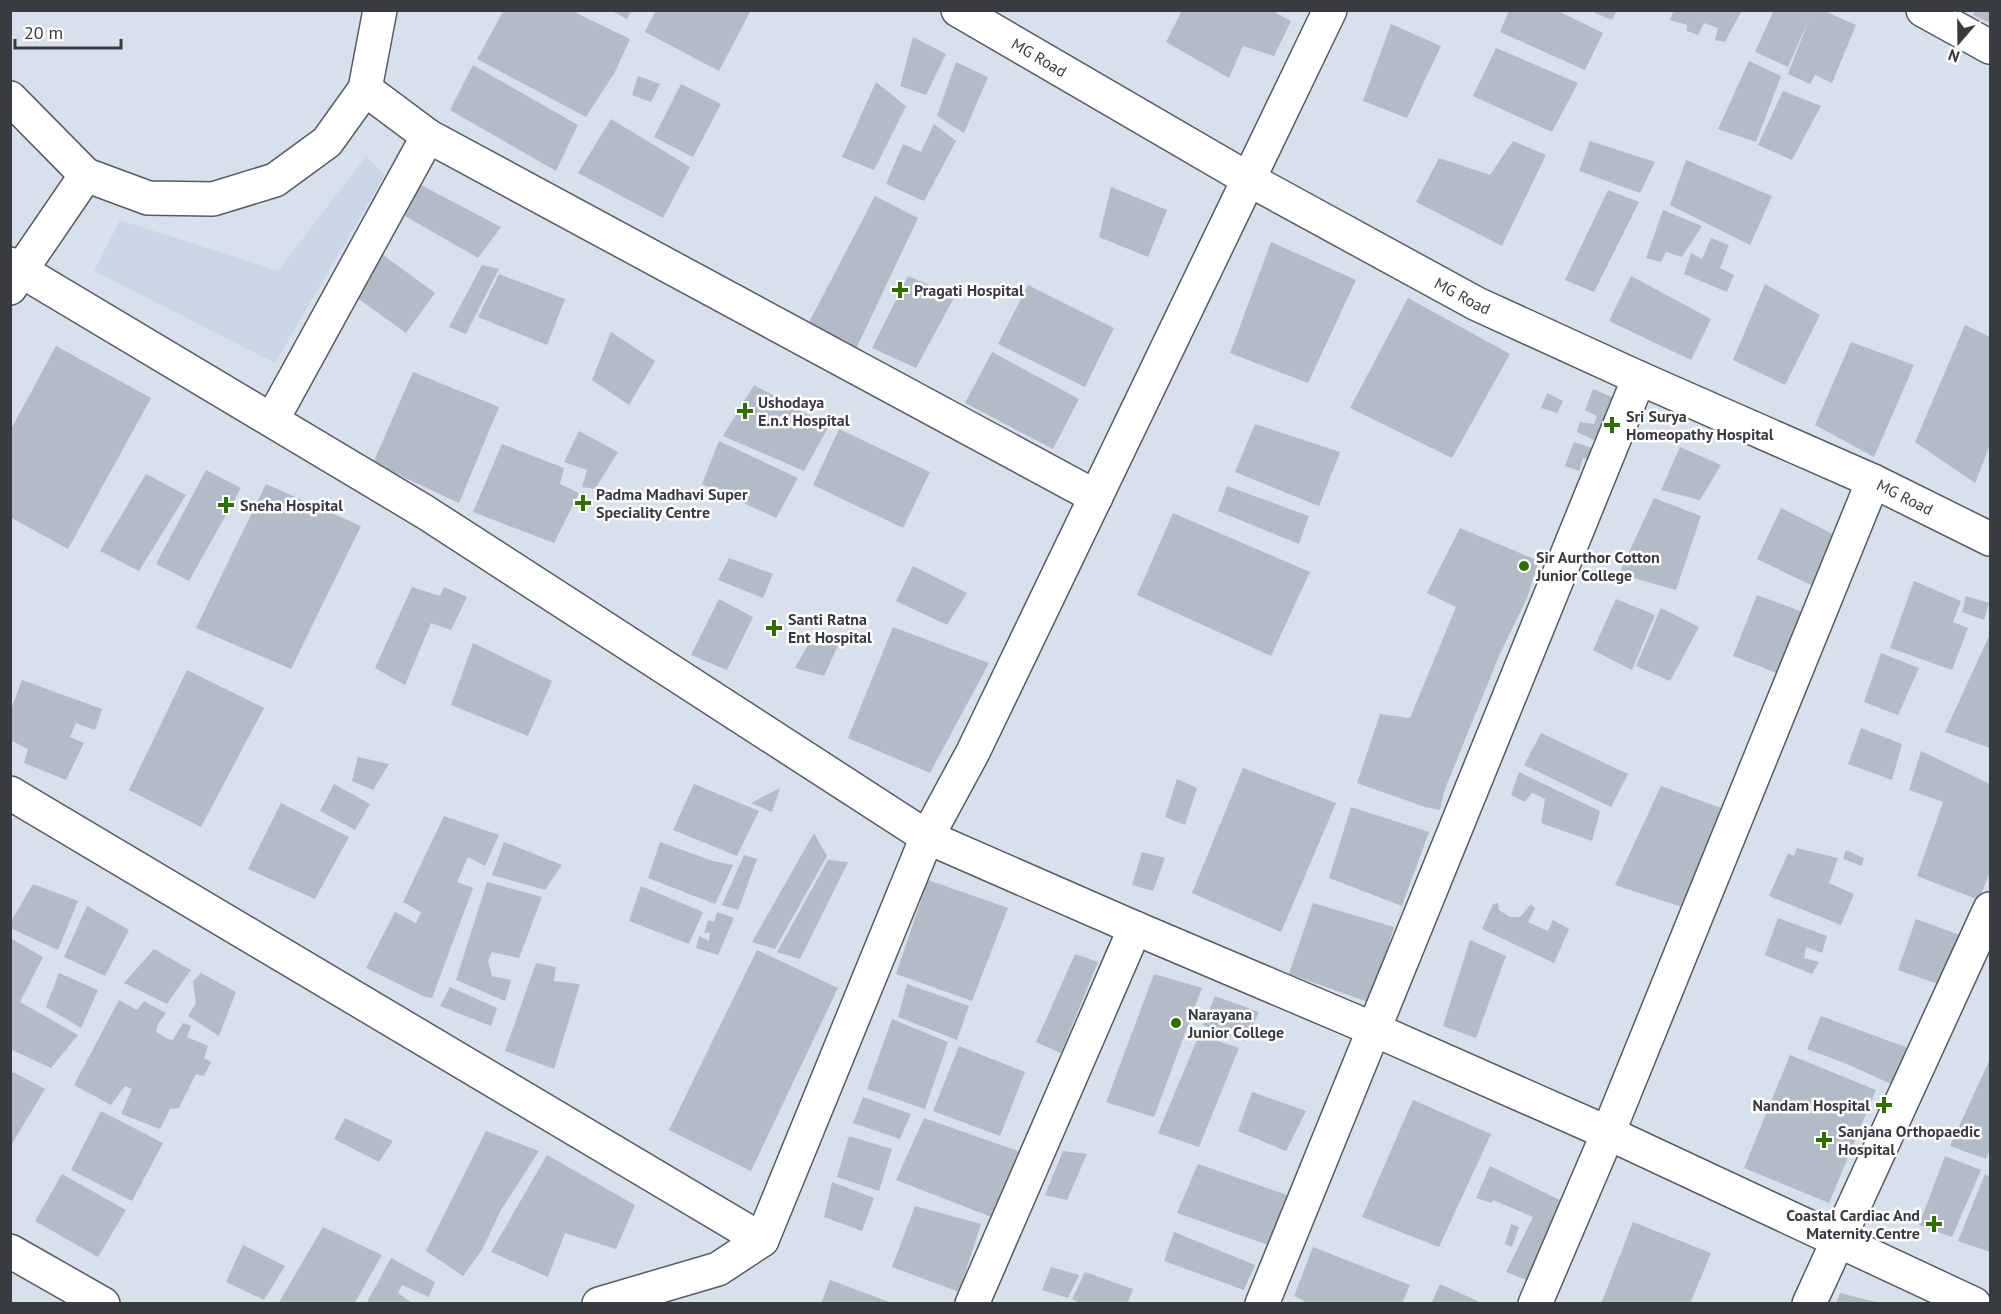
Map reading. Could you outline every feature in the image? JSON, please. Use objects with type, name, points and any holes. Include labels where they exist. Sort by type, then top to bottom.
[{"type":"street","points":[[10,98],[86,175],[148,198],[213,199],[274,180],[327,142],[364,89],[380,10]]},
{"type":"street","name":"MG Road","points":[[958,10],[1250,180],[1477,304],[1639,378],[1873,480],[1990,539]]},
{"type":"street","points":[[599,1304],[718,1269],[762,1240],[927,837],[973,752],[1330,10]]},
{"type":"street","points":[[1923,10],[1990,47]]},
{"type":"street","points":[[364,89],[428,135],[1096,497]]},
{"type":"street","points":[[272,420],[428,135]]},
{"type":"street","points":[[86,175],[14,274],[272,420],[425,512],[927,837],[1373,1029],[1838,1239],[1974,1304]]},
{"type":"street","points":[[1262,1304],[1639,378]]},
{"type":"street","points":[[1535,1304],[1608,1134],[1873,480]]},
{"type":"street","points":[[10,793],[762,1240]]},
{"type":"street","points":[[1809,1304],[1990,909]]},
{"type":"street","points":[[972,1304],[1135,928]]},
{"type":"street","points":[[10,1251],[103,1304]]},
{"type":"shaded area","points":[[366,156],[385,175],[275,363],[94,271],[120,220],[278,271]]},
{"type":"building","points":[[504,10],[570,10],[630,39],[615,72],[586,117],[477,59]]},
{"type":"building","points":[[610,10],[632,10],[627,19]]},
{"type":"building","points":[[656,10],[751,10],[719,71],[645,32]]},
{"type":"building","points":[[1182,10],[1271,10],[1291,21],[1274,56],[1243,46],[1229,78],[1166,42]]},
{"type":"building","points":[[1509,10],[1556,10],[1603,33],[1585,70],[1500,32]]},
{"type":"building","points":[[1588,10],[1617,10],[1612,20]]},
{"type":"building","points":[[1674,10],[1742,10],[1725,42],[1715,40],[1718,28],[1704,23],[1698,35],[1687,31],[1687,25],[1670,20]]},
{"type":"building","points":[[1774,10],[1822,10],[1856,25],[1832,83],[1815,75],[1810,84],[1788,74],[1809,19],[1788,67],[1755,52]]},
{"type":"building","points":[[1976,10],[1990,10],[1990,23],[1973,15]]},
{"type":"building","points":[[1391,24],[1441,46],[1407,118],[1363,101]]},
{"type":"building","points":[[913,37],[946,54],[926,95],[900,86]]},
{"type":"building","points":[[1496,48],[1578,83],[1552,132],[1473,96]]},
{"type":"building","points":[[1749,61],[1781,76],[1756,142],[1718,129]]},
{"type":"building","points":[[956,62],[988,77],[964,133],[937,116]]},
{"type":"building","points":[[473,65],[578,125],[556,171],[450,110]]},
{"type":"building","points":[[638,76],[660,84],[651,102],[632,95]]},
{"type":"building","points":[[876,82],[906,106],[874,170],[842,157]]},
{"type":"building","points":[[681,84],[721,104],[693,157],[654,137]]},
{"type":"building","points":[[1783,91],[1821,106],[1792,160],[1758,145]]},
{"type":"building","points":[[611,119],[690,167],[663,218],[578,173]]},
{"type":"building","points":[[934,124],[956,141],[924,201],[886,184],[903,144],[921,152]]},
{"type":"building","points":[[1513,141],[1546,155],[1502,246],[1416,202],[1439,158],[1490,175]]},
{"type":"building","points":[[1590,141],[1655,162],[1640,193],[1579,171]]},
{"type":"building","points":[[1686,160],[1772,196],[1750,245],[1670,205]]},
{"type":"building","points":[[417,183],[501,227],[478,258],[405,216]]},
{"type":"building","points":[[1111,187],[1167,210],[1148,257],[1099,237]]},
{"type":"building","points":[[1608,190],[1639,202],[1594,292],[1565,280]]},
{"type":"building","points":[[875,196],[918,218],[856,349],[806,328]]},
{"type":"building","points":[[1663,210],[1702,226],[1682,257],[1666,252],[1661,262],[1646,258]]},
{"type":"building","points":[[1711,238],[1729,245],[1720,268],[1734,275],[1727,292],[1684,274],[1691,253],[1702,259]]},
{"type":"building","points":[[1271,242],[1356,280],[1308,383],[1230,353]]},
{"type":"building","points":[[379,252],[435,293],[406,333],[349,292]]},
{"type":"building","points":[[482,265],[499,269],[466,334],[449,327]]},
{"type":"building","points":[[499,274],[565,299],[547,345],[478,317]]},
{"type":"building","points":[[908,276],[955,296],[916,368],[872,348]]},
{"type":"building","points":[[1631,276],[1711,319],[1691,360],[1609,321]]},
{"type":"building","points":[[1765,284],[1820,315],[1785,385],[1733,360]]},
{"type":"building","points":[[1028,285],[1114,328],[1085,387],[998,344]]},
{"type":"building","points":[[1408,298],[1510,354],[1452,458],[1350,408]]},
{"type":"building","points":[[1965,325],[1990,337],[1990,445],[1975,483],[1915,442]]},
{"type":"building","points":[[611,332],[655,361],[629,405],[592,380]]},
{"type":"building","points":[[1851,342],[1914,365],[1874,457],[1815,425]]},
{"type":"building","points":[[56,346],[151,398],[68,549],[10,517],[10,431]]},
{"type":"building","points":[[992,352],[1079,399],[1053,449],[965,403]]},
{"type":"building","points":[[413,372],[499,407],[459,503],[373,463]]},
{"type":"building","points":[[754,385],[829,426],[804,471],[723,436]]},
{"type":"building","points":[[1593,389],[1614,398],[1596,441],[1577,432],[1580,422],[1594,424],[1597,416],[1585,410]]},
{"type":"building","points":[[1547,393],[1563,401],[1557,413],[1541,408]]},
{"type":"building","points":[[1255,424],[1340,452],[1319,506],[1235,472]]},
{"type":"building","points":[[839,429],[930,472],[903,528],[813,485]]},
{"type":"building","points":[[579,431],[618,452],[595,489],[582,487],[587,470],[564,462]]},
{"type":"building","points":[[719,441],[798,478],[776,518],[702,484]]},
{"type":"building","points":[[1574,442],[1607,453],[1601,464],[1583,458],[1579,471],[1565,466]]},
{"type":"building","points":[[502,444],[564,468],[560,484],[579,493],[554,543],[473,512]]},
{"type":"building","points":[[1680,447],[1721,465],[1700,500],[1661,490]]},
{"type":"building","points":[[206,470],[241,488],[189,581],[156,564]]},
{"type":"building","points":[[146,474],[186,495],[139,571],[100,551]]},
{"type":"building","points":[[266,484],[361,526],[291,669],[196,628]]},
{"type":"building","points":[[1227,486],[1309,516],[1299,544],[1218,511]]},
{"type":"building","points":[[1654,498],[1701,516],[1676,590],[1619,574]]},
{"type":"building","points":[[1781,508],[1835,535],[1815,587],[1757,559]]},
{"type":"building","points":[[1173,513],[1310,572],[1271,656],[1137,595]]},
{"type":"building","points":[[1460,528],[1539,561],[1527,598],[1499,656],[1445,789],[1440,810],[1357,783],[1380,714],[1410,718],[1456,607],[1427,593]]},
{"type":"building","points":[[729,558],[773,574],[763,598],[718,580]]},
{"type":"building","points":[[913,566],[967,593],[947,625],[896,601]]},
{"type":"building","points":[[1914,581],[1961,601],[1953,622],[1968,628],[1952,670],[1890,648]]},
{"type":"building","points":[[412,587],[440,596],[444,587],[467,597],[451,630],[431,623],[405,685],[375,668]]},
{"type":"building","points":[[1757,595],[1803,612],[1777,673],[1733,656]]},
{"type":"building","points":[[1966,596],[1989,603],[1984,620],[1962,612]]},
{"type":"building","points":[[719,599],[753,617],[727,670],[691,655]]},
{"type":"building","points":[[1616,599],[1655,615],[1632,670],[1593,650]]},
{"type":"building","points":[[1661,608],[1699,627],[1670,681],[1636,666]]},
{"type":"building","points":[[893,627],[989,663],[930,773],[848,738]]},
{"type":"building","points":[[817,629],[841,639],[824,676],[795,668]]},
{"type":"building","points":[[1990,634],[1990,748],[1945,732]]},
{"type":"building","points":[[473,643],[552,681],[528,736],[451,705]]},
{"type":"building","points":[[1881,653],[1919,668],[1898,715],[1864,702]]},
{"type":"building","points":[[187,670],[264,708],[201,827],[129,790]]},
{"type":"building","points":[[22,680],[102,709],[95,730],[76,723],[70,737],[84,743],[66,780],[24,763],[28,749],[10,740],[10,712]]},
{"type":"building","points":[[1861,728],[1902,744],[1892,780],[1848,764]]},
{"type":"building","points":[[1541,733],[1628,774],[1611,807],[1524,765]]},
{"type":"building","points":[[1921,751],[1990,784],[1990,872],[1979,900],[1917,876],[1943,802],[1909,790]]},
{"type":"building","points":[[358,757],[389,764],[373,790],[352,781]]},
{"type":"building","points":[[1243,768],[1336,803],[1281,932],[1192,893]]},
{"type":"building","points":[[1519,772],[1600,811],[1592,841],[1541,823],[1545,799],[1532,793],[1525,802],[1511,795]]},
{"type":"building","points":[[1177,779],[1197,788],[1185,825],[1165,817]]},
{"type":"building","points":[[334,784],[370,804],[355,830],[320,811]]},
{"type":"building","points":[[694,784],[759,811],[737,856],[673,830]]},
{"type":"building","points":[[1661,786],[1729,811],[1688,909],[1615,885]]},
{"type":"building","points":[[780,788],[772,812],[751,803]]},
{"type":"building","points":[[281,803],[349,837],[315,899],[248,869]]},
{"type":"building","points":[[1351,807],[1429,832],[1402,906],[1329,878]]},
{"type":"building","points":[[444,816],[499,835],[485,866],[468,857],[457,882],[473,888],[432,998],[423,996],[366,968],[395,912],[416,923],[421,912],[403,902]]},
{"type":"building","points":[[814,833],[827,856],[775,949],[752,942]]},
{"type":"building","points":[[504,842],[562,865],[545,890],[492,875]]},
{"type":"building","points":[[660,842],[713,861],[733,865],[715,904],[648,878]]},
{"type":"building","points":[[1797,848],[1838,858],[1829,883],[1854,894],[1841,925],[1769,896],[1788,853],[1794,856]]},
{"type":"building","points":[[1846,850],[1864,858],[1862,866],[1843,859]]},
{"type":"building","points":[[1142,852],[1165,858],[1153,891],[1132,885]]},
{"type":"building","points":[[744,855],[757,859],[738,910],[722,905]]},
{"type":"building","points":[[828,860],[848,862],[800,959],[777,952]]},
{"type":"building","points":[[928,880],[1008,908],[972,1001],[896,974]]},
{"type":"building","points":[[487,882],[542,897],[519,958],[492,952],[488,961],[492,976],[511,980],[505,1001],[456,980]]},
{"type":"building","points":[[33,884],[78,901],[58,950],[10,928],[10,923]]},
{"type":"building","points":[[641,886],[703,912],[689,944],[629,921]]},
{"type":"building","points":[[1313,903],[1394,927],[1371,1003],[1289,974]]},
{"type":"building","points":[[1498,903],[1499,910],[1510,917],[1520,917],[1531,904],[1535,908],[1528,922],[1548,931],[1553,920],[1569,929],[1554,963],[1482,929],[1493,904]]},
{"type":"building","points":[[87,906],[129,930],[105,976],[64,957]]},
{"type":"building","points":[[717,912],[734,918],[718,955],[696,948],[699,936],[709,941],[710,933],[704,933],[708,920],[714,922]]},
{"type":"building","points":[[1778,918],[1827,936],[1822,953],[1806,947],[1804,958],[1819,962],[1812,974],[1765,955]]},
{"type":"building","points":[[1916,919],[1960,935],[1941,985],[1898,970]]},
{"type":"building","points":[[10,938],[43,957],[20,1002],[78,1035],[51,1068],[10,1049]]},
{"type":"building","points":[[1470,940],[1506,956],[1476,1038],[1443,1026]]},
{"type":"building","points":[[154,949],[191,970],[167,1004],[124,983]]},
{"type":"building","points":[[757,950],[838,988],[751,1171],[669,1130]]},
{"type":"building","points":[[1075,954],[1098,962],[1061,1053],[1036,1042]]},
{"type":"building","points":[[536,963],[556,967],[554,981],[580,984],[554,1069],[505,1051]]},
{"type":"building","points":[[59,973],[98,990],[81,1028],[46,1007]]},
{"type":"building","points":[[201,973],[236,992],[219,1036],[188,1016],[196,1003],[193,981]]},
{"type":"building","points":[[1154,974],[1202,988],[1154,1117],[1106,1102]]},
{"type":"building","points":[[907,984],[969,1006],[957,1040],[898,1017]]},
{"type":"building","points":[[450,987],[497,1008],[491,1026],[440,1006]]},
{"type":"building","points":[[1215,996],[1259,1012],[1245,1041],[1203,1025]]},
{"type":"building","points":[[119,1000],[137,1010],[144,1001],[166,1013],[158,1024],[156,1032],[168,1039],[173,1040],[183,1023],[191,1026],[187,1037],[208,1046],[204,1058],[211,1062],[204,1076],[196,1074],[179,1108],[170,1109],[160,1129],[121,1114],[132,1089],[125,1086],[111,1105],[74,1085]]},
{"type":"building","points":[[1821,1016],[1919,1052],[1902,1089],[1807,1049]]},
{"type":"building","points":[[892,1019],[948,1042],[925,1109],[867,1089]]},
{"type":"building","points":[[1199,1035],[1239,1048],[1199,1147],[1158,1133]]},
{"type":"building","points":[[959,1046],[1025,1072],[1000,1136],[933,1111]]},
{"type":"building","points":[[1790,1055],[1876,1090],[1829,1203],[1744,1168]]},
{"type":"building","points":[[1990,1059],[1990,1149],[1986,1159],[1950,1146]]},
{"type":"building","points":[[13,1072],[45,1089],[10,1147],[10,1077]]},
{"type":"building","points":[[1252,1092],[1306,1111],[1286,1151],[1238,1131]]},
{"type":"building","points":[[863,1097],[911,1114],[900,1139],[853,1123]]},
{"type":"building","points":[[1413,1100],[1491,1134],[1439,1247],[1362,1217]]},
{"type":"building","points":[[101,1111],[163,1143],[132,1201],[71,1170]]},
{"type":"building","points":[[345,1118],[393,1141],[379,1162],[334,1139]]},
{"type":"building","points":[[924,1118],[1021,1152],[994,1218],[896,1180]]},
{"type":"building","points":[[486,1131],[539,1151],[501,1210],[482,1250],[463,1276],[426,1251]]},
{"type":"building","points":[[849,1136],[892,1149],[879,1191],[837,1177]]},
{"type":"building","points":[[1063,1151],[1087,1154],[1067,1200],[1045,1195]]},
{"type":"building","points":[[547,1155],[635,1205],[616,1249],[565,1233],[548,1277],[491,1252]]},
{"type":"building","points":[[1945,1156],[1981,1170],[1952,1237],[1919,1225]]},
{"type":"building","points":[[1198,1164],[1287,1195],[1268,1245],[1177,1213]]},
{"type":"building","points":[[1490,1166],[1568,1204],[1532,1282],[1506,1272],[1533,1217],[1493,1200],[1492,1203],[1476,1198]]},
{"type":"building","points":[[62,1174],[126,1210],[98,1257],[35,1221]]},
{"type":"building","points":[[1985,1174],[1990,1177],[1990,1252],[1958,1241]]},
{"type":"building","points":[[832,1182],[874,1198],[862,1231],[824,1217]]},
{"type":"building","points":[[915,1206],[981,1224],[959,1292],[892,1267]]},
{"type":"building","points":[[1633,1222],[1711,1253],[1690,1304],[1601,1304]]},
{"type":"building","points":[[1511,1224],[1519,1227],[1512,1247],[1505,1244]]},
{"type":"building","points":[[323,1227],[382,1255],[354,1304],[278,1304]]},
{"type":"building","points":[[1174,1232],[1255,1265],[1244,1290],[1164,1261]]},
{"type":"building","points":[[243,1245],[285,1266],[264,1300],[226,1282]]},
{"type":"building","points":[[1313,1247],[1410,1285],[1402,1304],[1310,1304],[1294,1296]]},
{"type":"building","points":[[391,1258],[435,1282],[429,1297],[402,1285],[398,1293],[414,1304],[366,1304]]},
{"type":"building","points":[[1051,1267],[1079,1275],[1068,1298],[1042,1290]]},
{"type":"building","points":[[1085,1272],[1133,1289],[1127,1304],[1082,1304],[1072,1299]]},
{"type":"building","points":[[830,1280],[892,1303],[892,1304],[821,1304]]},
{"type":"building","points":[[1440,1284],[1484,1304],[1431,1304]]},
{"type":"building","points":[[1840,1293],[1880,1303],[1880,1304],[1836,1304]]},
{"type":"place","name":"Pragati Hospital","points":[[900,290]]},
{"type":"place","name":"Ushodaya E.n.t Hospital","points":[[745,411]]},
{"type":"place","name":"Sri Surya Homeopathy Hospital","points":[[1612,425]]},
{"type":"place","name":"Padma Madhavi Super Speciality Centre","points":[[583,503]]},
{"type":"place","name":"Sneha Hospital","points":[[226,505]]},
{"type":"place","name":"Sir Aurthor Cotton Junior College","points":[[1524,566]]},
{"type":"place","name":"Santi Ratna Ent Hospital","points":[[774,628]]},
{"type":"place","name":"Narayana Junior College","points":[[1176,1023]]},
{"type":"place","name":"Nandam Hospital","points":[[1884,1105]]},
{"type":"place","name":"Sanjana Orthopaedic Hospital","points":[[1824,1140]]},
{"type":"place","name":"Coastal Cardiac And Maternity Centre","points":[[1934,1224]]}]
